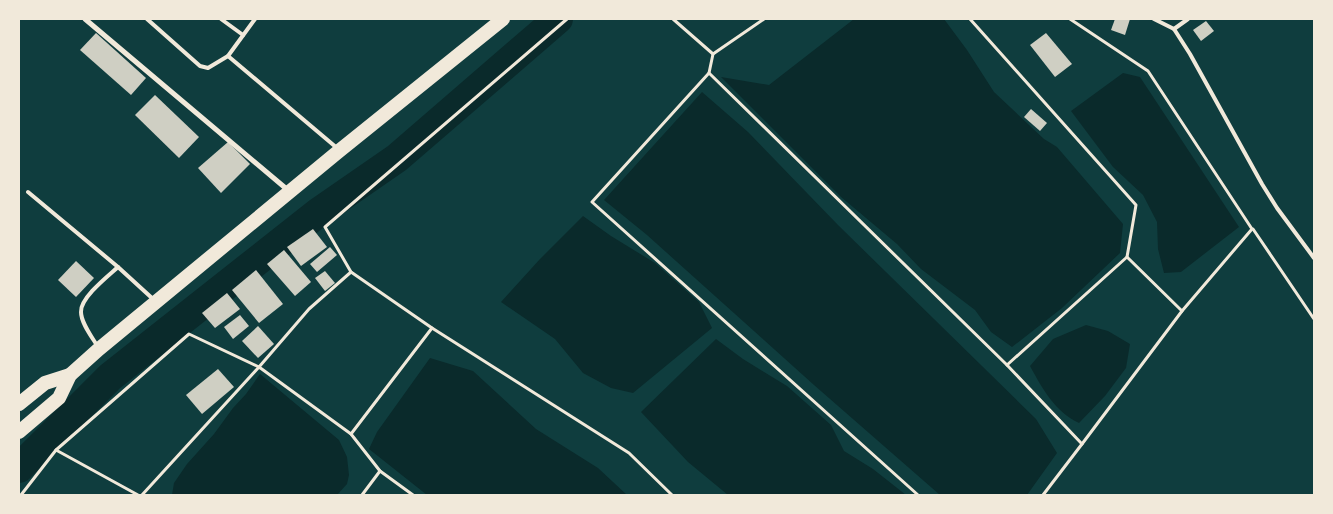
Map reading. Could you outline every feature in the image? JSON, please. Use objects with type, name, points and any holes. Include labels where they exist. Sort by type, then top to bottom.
[{"type":"highway","points":[[19,432],[59,398],[70,375],[99,349],[339,151],[503,19]]},
{"type":"highway","points":[[19,404],[45,382],[70,375]]},
{"type":"street","points":[[85,19],[290,192]]},
{"type":"lane","points":[[147,19],[200,66],[208,68],[228,56],[255,19]]},
{"type":"lane","points":[[221,19],[243,35]]},
{"type":"lane","points":[[1154,19],[1174,29],[1277,208],[1314,258]]},
{"type":"lane","points":[[1174,29],[1188,19]]},
{"type":"lane","points":[[228,56],[339,151]]},
{"type":"lane","points":[[28,192],[118,267],[156,302]]},
{"type":"lane","points":[[99,349],[83,322],[80,312],[82,302],[118,267]]},
{"type":"path","points":[[567,19],[325,227],[351,272],[432,328],[629,453],[672,495]]},
{"type":"path","points":[[673,19],[713,54]]},
{"type":"path","points":[[764,19],[713,54],[708,73],[592,202],[918,495]]},
{"type":"path","points":[[970,19],[1136,205],[1127,256],[1007,365]]},
{"type":"path","points":[[1070,19],[1148,71],[1314,319]]},
{"type":"path","points":[[708,73],[1007,365],[1082,444]]},
{"type":"path","points":[[1043,495],[1182,311],[1252,229]]},
{"type":"path","points":[[1127,256],[1182,311]]},
{"type":"path","points":[[142,495],[260,367],[309,309],[351,272]]},
{"type":"path","points":[[351,434],[432,328]]},
{"type":"path","points":[[21,495],[56,450],[189,334],[260,367],[351,434],[380,471],[413,495]]},
{"type":"path","points":[[56,450],[138,495]]},
{"type":"path","points":[[362,495],[380,471]]},
{"type":"water","points":[[854,19],[944,19],[994,92],[1044,139],[1057,147],[1123,224],[1120,253],[1062,308],[1012,347],[991,332],[975,310],[921,269],[897,244],[841,197],[721,77],[769,85]]},
{"type":"water","points":[[1123,73],[1140,77],[1239,227],[1181,272],[1164,273],[1158,249],[1157,222],[1143,195],[1113,167],[1071,111]]},
{"type":"water","points":[[702,92],[748,132],[838,225],[1036,419],[1057,453],[1027,495],[940,495],[647,235],[604,200]]},
{"type":"water","points":[[583,216],[655,263],[699,302],[712,328],[633,393],[611,388],[583,373],[555,339],[501,302]]},
{"type":"water","points":[[1086,325],[1108,331],[1130,344],[1126,368],[1105,396],[1079,423],[1056,406],[1044,391],[1030,366],[1053,339]]},
{"type":"water","points":[[716,339],[743,359],[787,386],[831,425],[844,451],[873,469],[906,495],[728,495],[688,462],[641,412]]},
{"type":"water","points":[[430,358],[473,371],[536,429],[598,468],[627,495],[427,495],[369,449],[377,432]]},
{"type":"water","points":[[260,374],[339,440],[347,457],[349,475],[347,484],[337,495],[172,495],[174,483],[187,464],[214,434]]},
{"type":"building","points":[[1115,19],[1130,19],[1125,35],[1111,30]]},
{"type":"building","points":[[1206,21],[1214,31],[1201,41],[1193,30]]},
{"type":"building","points":[[96,33],[146,78],[131,95],[80,50]]},
{"type":"building","points":[[1046,33],[1072,64],[1055,77],[1030,45]]},
{"type":"building","points":[[155,95],[199,137],[179,158],[135,115]]},
{"type":"building","points":[[1031,109],[1047,123],[1040,131],[1024,117]]},
{"type":"building","points":[[228,142],[250,164],[221,193],[198,168]]},
{"type":"building","points":[[313,229],[327,247],[301,266],[287,247]]},
{"type":"building","points":[[330,247],[337,255],[317,272],[310,264]]},
{"type":"building","points":[[284,250],[311,282],[295,296],[267,264]]},
{"type":"building","points":[[76,261],[94,278],[76,297],[58,280]]},
{"type":"building","points":[[256,270],[283,304],[259,323],[232,290]]},
{"type":"building","points":[[325,271],[335,283],[325,291],[315,278]]},
{"type":"building","points":[[227,293],[240,309],[215,328],[202,313]]},
{"type":"building","points":[[240,315],[249,326],[233,339],[224,327]]},
{"type":"building","points":[[258,326],[274,344],[258,358],[242,341]]},
{"type":"building","points":[[218,369],[234,387],[202,414],[186,395]]},
{"type":"waterway","points":[[19,468],[110,377],[319,212],[397,158],[558,19]]}]
